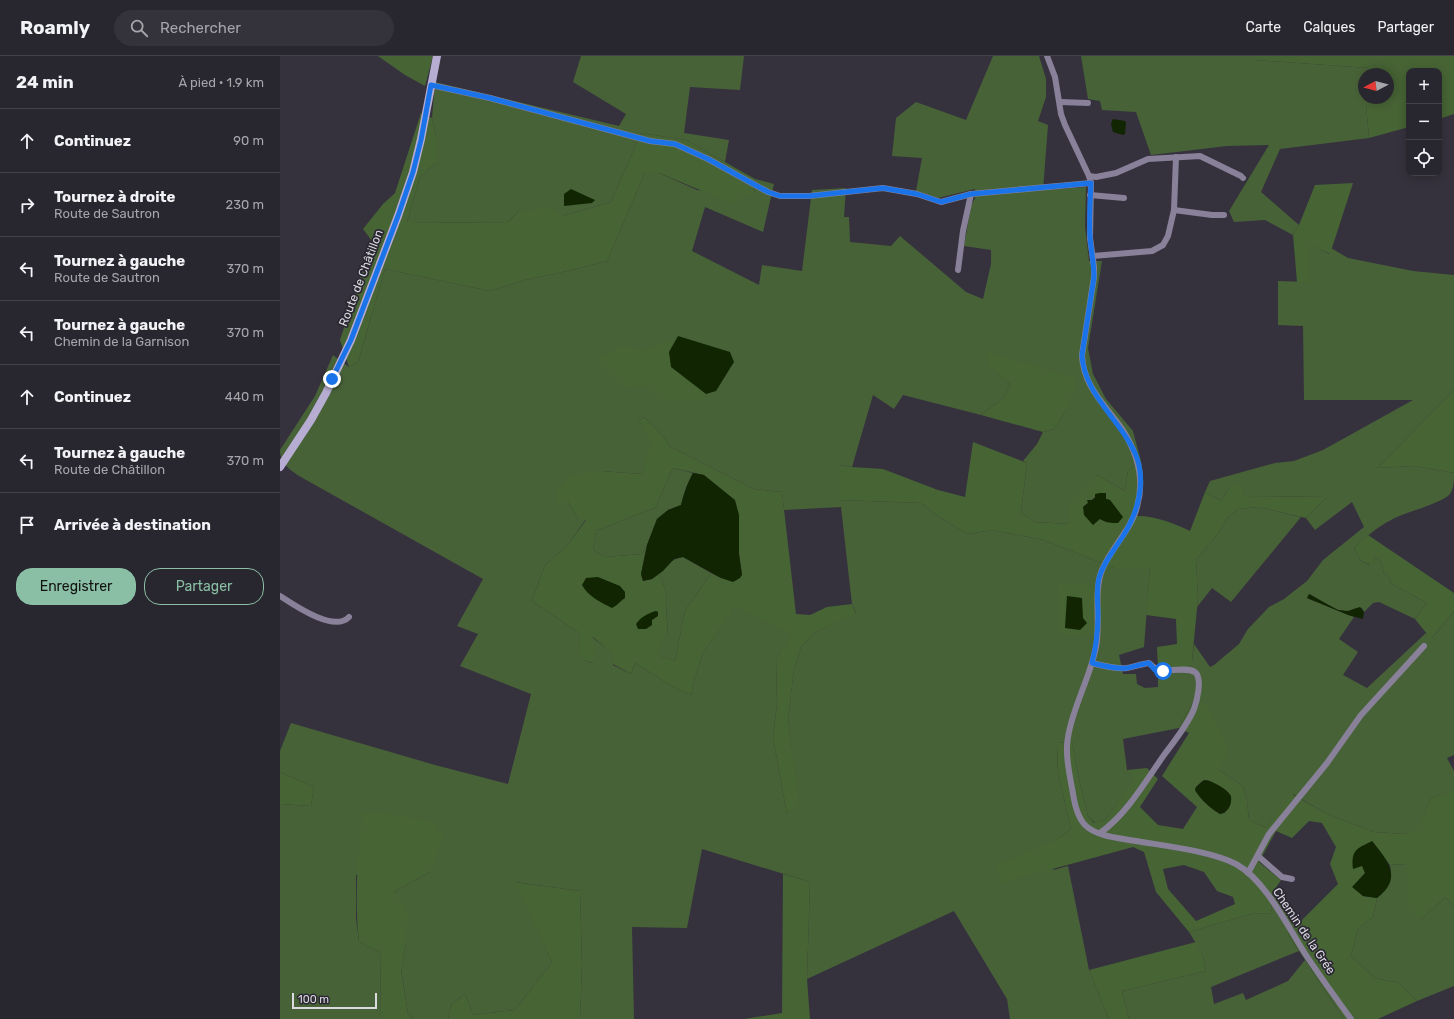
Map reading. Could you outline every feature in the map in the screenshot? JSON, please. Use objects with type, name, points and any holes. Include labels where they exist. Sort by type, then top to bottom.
[{"type":"main road","name":"Route de Châtillon","points":[[280,467],[296,445],[326,393],[351,340],[413,172],[421,140],[437,56]]},
{"type":"street","points":[[1048,56],[1055,77],[1065,125],[1091,183],[1090,226],[1094,277],[1082,355],[1086,378],[1094,393],[1129,441],[1137,459],[1140,482],[1137,508],[1127,529],[1110,555],[1099,579],[1098,629],[1092,663],[1120,668],[1128,668],[1149,663],[1155,670],[1163,671],[1184,669],[1193,671],[1199,682],[1196,703],[1185,726],[1118,818],[1100,833]]},
{"type":"street","points":[[431,85],[490,98],[650,141],[675,144],[708,159],[768,192],[780,196],[809,196],[883,188],[917,194],[941,202],[971,194],[1091,183]]},
{"type":"street","points":[[1060,102],[1088,103]]},
{"type":"street","points":[[1089,176],[1096,177],[1116,173],[1148,159],[1200,156],[1243,178]]},
{"type":"street","points":[[1092,256],[1156,249],[1163,245],[1168,236],[1174,210],[1176,157]]},
{"type":"street","points":[[958,270],[962,231],[971,194]]},
{"type":"street","points":[[1090,195],[1124,198]]},
{"type":"street","points":[[1174,210],[1224,215]]},
{"type":"street","points":[[280,596],[314,616],[333,622],[343,621],[349,617]]},
{"type":"street","points":[[1248,873],[1270,834],[1327,763],[1361,715],[1424,646]]},
{"type":"street","name":"Chemin de la Grée","points":[[1092,663],[1067,739],[1074,801],[1083,822],[1092,831],[1219,858],[1237,865],[1248,873],[1277,907],[1304,952],[1351,1019]]},
{"type":"street","points":[[1258,856],[1282,877],[1292,879]]},
{"type":"shaded area","points":[[378,56],[433,56],[425,86],[405,75]]},
{"type":"shaded area","points":[[581,56],[744,56],[740,90],[690,87],[684,133],[729,140],[725,162],[686,140],[641,133],[611,202],[563,216],[519,211],[507,223],[407,222],[420,177],[436,163],[436,137],[432,118],[435,82],[619,126],[626,114],[573,82]]},
{"type":"shaded area","points":[[993,56],[1039,56],[1046,79],[1046,97],[1038,121],[1048,125],[1043,190],[1086,187],[1085,226],[1089,261],[1102,261],[1088,348],[1093,374],[1106,399],[1133,431],[1141,461],[1128,471],[1125,491],[1097,475],[1069,524],[1034,522],[1021,512],[1027,463],[1023,461],[1037,444],[1043,432],[1054,429],[1065,412],[988,364],[1010,384],[1005,397],[981,415],[903,395],[894,409],[873,395],[852,467],[840,465],[840,500],[921,503],[939,517],[968,534],[992,530],[1044,540],[1114,568],[1150,568],[1144,647],[1119,655],[1123,674],[1136,674],[1137,684],[1145,688],[1158,687],[1158,668],[1192,661],[1194,644],[1210,667],[1214,665],[1239,644],[1248,629],[1269,607],[1284,599],[1307,581],[1323,560],[1364,527],[1352,502],[1315,530],[1306,518],[1327,497],[1242,496],[1244,486],[1230,486],[1221,501],[1205,492],[1210,481],[1275,463],[1294,461],[1323,450],[1413,400],[1304,400],[1303,326],[1278,325],[1278,281],[1309,282],[1309,243],[1329,254],[1331,248],[1348,258],[1413,271],[1454,275],[1454,390],[1377,468],[1415,466],[1454,473],[1452,489],[1450,494],[1445,498],[1431,505],[1397,517],[1386,523],[1371,533],[1354,548],[1360,560],[1369,565],[1375,557],[1381,561],[1384,573],[1391,579],[1390,583],[1427,603],[1415,619],[1379,602],[1373,603],[1364,612],[1362,608],[1342,611],[1328,605],[1310,594],[1307,598],[1354,617],[1339,639],[1358,652],[1343,675],[1367,688],[1426,633],[1432,638],[1454,611],[1454,755],[1447,758],[1454,771],[1454,791],[1431,798],[1419,827],[1405,834],[1374,832],[1327,814],[1293,794],[1266,828],[1249,820],[1247,801],[1243,786],[1219,770],[1193,702],[1179,728],[1123,739],[1127,770],[1135,780],[1105,820],[1095,823],[1088,816],[1072,742],[1057,743],[1058,773],[1071,829],[1058,839],[1053,870],[1068,866],[1089,970],[1109,1019],[1010,1019],[1007,999],[954,911],[807,979],[810,882],[702,849],[687,928],[632,927],[634,1019],[580,1019],[582,965],[580,891],[515,882],[552,962],[515,1010],[473,1015],[465,994],[451,1005],[448,1019],[414,1019],[408,1014],[401,969],[406,944],[394,892],[430,872],[356,875],[356,918],[359,942],[381,953],[380,1019],[280,1019],[280,804],[311,806],[314,787],[280,772],[280,751],[291,723],[435,765],[508,784],[531,694],[460,666],[478,634],[457,626],[483,579],[299,475],[286,465],[281,456],[280,450],[315,396],[333,355],[349,367],[358,362],[385,269],[490,291],[525,280],[607,261],[645,173],[659,173],[697,190],[754,193],[755,179],[774,184],[763,232],[705,207],[692,251],[759,285],[762,265],[802,271],[812,190],[846,188],[844,217],[849,217],[850,242],[891,246],[900,236],[966,292],[983,299],[991,264],[991,250],[964,246],[971,206],[975,198],[975,189],[938,198],[916,191],[922,158],[892,156],[896,118],[916,102],[966,120]],"holes":[[[644,417],[661,434],[669,446],[754,489],[782,492],[784,510],[841,507],[852,604],[856,613],[815,632],[801,647],[794,669],[788,719],[799,806],[787,814],[773,738],[777,704],[776,659],[793,634],[735,606],[703,653],[691,695],[673,687],[635,663],[631,674],[613,665],[615,655],[592,637],[593,663],[581,659],[579,633],[532,601],[545,565],[568,545],[586,519],[578,519],[568,502],[601,471],[642,474],[652,442],[639,421]]]},
{"type":"shaded area","points":[[1081,56],[1255,56],[1255,60],[1369,68],[1358,68],[1358,104],[1366,104],[1369,138],[1280,149],[1261,192],[1299,225],[1293,235],[1265,220],[1234,222],[1229,211],[1269,145],[1227,146],[1151,155],[1136,112],[1102,110],[1100,101],[1088,99]]},
{"type":"shaded area","points":[[1255,56],[1454,56],[1454,114],[1442,118],[1442,68],[1406,68],[1406,128],[1369,138],[1366,104],[1394,104],[1394,68],[1369,68],[1255,60]]},
{"type":"shaded area","points":[[421,113],[432,118],[436,137],[436,163],[420,177],[407,222],[507,223],[519,211],[552,207],[563,216],[611,202],[641,133],[686,140],[755,179],[754,193],[731,203],[659,173],[645,173],[607,261],[525,280],[490,291],[385,269],[358,362],[349,367],[340,340],[372,241],[363,229],[383,204],[395,193]]},
{"type":"shaded area","points":[[1113,119],[1125,121],[1125,134],[1123,135],[1113,132],[1111,124]]},
{"type":"shaded area","points":[[1353,183],[1330,254],[1309,244],[1309,283],[1297,282],[1293,235],[1299,225],[1315,185]]},
{"type":"shaded area","points":[[571,189],[595,200],[592,203],[564,206],[564,194]]},
{"type":"shaded area","points":[[678,336],[730,352],[734,362],[716,391],[706,394],[671,367],[669,352]]},
{"type":"shaded area","points":[[667,341],[674,343],[669,352],[671,367],[706,394],[704,401],[662,401],[645,385],[623,388],[596,360],[623,344],[644,351]]},
{"type":"shaded area","points":[[987,352],[1078,379],[1065,412],[1054,429],[1043,432],[981,415],[1005,397],[1010,384],[987,364]]},
{"type":"shaded area","points":[[1454,390],[1454,473],[1415,466],[1377,468]]},
{"type":"shaded area","points":[[644,417],[661,434],[669,446],[754,489],[782,492],[796,614],[810,615],[827,607],[852,604],[856,614],[815,632],[801,647],[794,669],[788,719],[800,806],[787,814],[773,738],[777,704],[776,659],[792,634],[735,607],[703,653],[691,695],[673,687],[635,663],[631,674],[613,664],[614,655],[593,637],[594,663],[580,659],[579,633],[532,601],[545,565],[568,545],[586,520],[578,519],[568,502],[557,504],[555,492],[573,474],[601,471],[642,474],[651,442],[639,421]],"holes":[[[673,468],[704,475],[739,554],[742,575],[721,578],[711,573],[685,611],[675,661],[657,655],[668,633],[666,606],[667,596],[662,580],[658,574],[652,579],[643,581],[641,574],[647,545],[642,554],[605,557],[593,550],[596,531],[655,508]]]},
{"type":"shaded area","points":[[973,442],[1027,463],[1021,512],[1034,522],[1069,524],[1070,503],[1097,475],[1125,491],[1128,471],[1141,461],[1143,489],[1137,516],[1164,520],[1190,531],[1205,492],[1221,501],[1230,486],[1244,486],[1243,496],[1327,497],[1306,518],[1258,507],[1238,509],[1228,517],[1220,531],[1196,560],[1198,598],[1192,661],[1187,672],[1158,668],[1157,647],[1177,644],[1176,619],[1146,615],[1150,568],[1114,568],[1044,540],[992,530],[968,534],[939,517],[921,503],[840,500],[839,465],[883,469],[938,490],[965,497]],"holes":[[[1100,493],[1106,493],[1106,499],[1110,500],[1122,517],[1100,518],[1083,507]]]},
{"type":"shaded area","points":[[673,468],[693,473],[681,505],[668,510],[657,519],[642,554],[605,557],[593,550],[596,531],[655,508]]},
{"type":"shaded area","points":[[693,473],[704,475],[735,500],[739,515],[739,554],[742,575],[733,582],[721,578],[683,557],[674,559],[663,571],[652,579],[643,581],[641,574],[647,545],[657,519],[668,510],[681,505]]},
{"type":"shaded area","points":[[1106,493],[1106,499],[1110,500],[1123,517],[1118,523],[1100,519],[1093,525],[1084,515],[1083,507],[1088,503],[1087,500],[1092,500],[1095,498],[1095,494]]},
{"type":"shaded area","points":[[1258,507],[1301,517],[1231,602],[1212,588],[1197,607],[1196,560],[1220,531],[1228,517],[1238,509]]},
{"type":"shaded area","points":[[1368,535],[1454,593],[1454,611],[1431,639],[1415,619],[1427,603],[1390,583],[1391,579],[1384,573],[1381,561],[1375,557],[1370,565],[1360,560],[1354,548]]},
{"type":"shaded area","points":[[683,557],[711,573],[685,611],[675,661],[656,655],[668,633],[666,606],[667,596],[662,580],[658,574],[671,562]]},
{"type":"shaded area","points":[[598,577],[620,586],[625,592],[625,598],[612,608],[591,596],[582,585],[586,578]]},
{"type":"shaded area","points":[[1058,582],[1102,586],[1105,606],[1102,633],[1062,635],[1057,629]]},
{"type":"shaded area","points":[[1309,594],[1338,610],[1348,611],[1360,607],[1364,612],[1363,619],[1348,615],[1307,598]]},
{"type":"shaded area","points":[[1067,596],[1082,598],[1083,618],[1087,623],[1080,630],[1065,628]]},
{"type":"shaded area","points":[[656,611],[658,612],[658,616],[652,620],[652,625],[646,629],[638,629],[636,624],[640,619],[647,614]]},
{"type":"shaded area","points":[[1193,702],[1206,704],[1229,750],[1219,770],[1243,786],[1247,801],[1249,820],[1266,828],[1292,794],[1327,814],[1374,832],[1405,834],[1419,826],[1431,798],[1454,790],[1454,906],[1445,897],[1421,920],[1407,908],[1407,864],[1390,865],[1372,841],[1363,866],[1365,873],[1353,887],[1363,896],[1377,898],[1373,917],[1358,929],[1351,956],[1375,978],[1399,983],[1417,1001],[1378,1019],[1344,1019],[1288,934],[1338,884],[1330,864],[1336,847],[1322,823],[1309,821],[1292,838],[1276,831],[1259,862],[1281,880],[1273,892],[1271,914],[1254,913],[1189,932],[1156,892],[1144,852],[1133,847],[1001,883],[997,865],[1058,839],[1071,829],[1058,773],[1057,743],[1072,742],[1088,816],[1094,823],[1105,820],[1134,780],[1127,770],[1147,768],[1158,779],[1140,807],[1158,825],[1183,829],[1197,807],[1162,776],[1189,733],[1179,728]],"holes":[[[1208,780],[1229,793],[1225,813],[1220,814],[1197,794],[1195,790],[1196,787],[1202,781]],[[1184,865],[1204,872],[1217,891],[1233,897],[1235,904],[1196,921],[1168,889],[1163,869]]]},
{"type":"shaded area","points":[[280,772],[314,787],[311,806],[280,804]]},
{"type":"shaded area","points":[[1204,780],[1219,785],[1231,796],[1231,802],[1228,810],[1220,814],[1206,804],[1197,794],[1195,790],[1196,787]]},
{"type":"shaded area","points":[[362,812],[398,815],[434,823],[444,837],[430,872],[394,892],[408,913],[406,944],[401,970],[408,1014],[414,1019],[380,1019],[381,953],[359,942],[357,893]]},
{"type":"shaded area","points":[[1372,841],[1387,862],[1391,876],[1390,883],[1385,891],[1377,898],[1363,896],[1352,887],[1365,873],[1362,866],[1353,869],[1354,854],[1358,848]]},
{"type":"shaded area","points":[[1407,864],[1408,882],[1421,920],[1445,897],[1454,906],[1454,986],[1417,1001],[1399,983],[1375,978],[1351,956],[1358,929],[1373,917],[1377,898],[1384,891],[1391,871],[1390,865]]},
{"type":"shaded area","points":[[783,874],[810,882],[807,979],[810,1019],[744,1019],[782,1013]]},
{"type":"shaded area","points":[[514,882],[580,891],[582,965],[580,1019],[448,1019],[451,1005],[465,994],[473,1015],[515,1010],[552,962]]},
{"type":"shaded area","points":[[1273,892],[1296,925],[1288,934],[1299,951],[1211,987],[1214,1004],[1243,993],[1246,1000],[1288,981],[1305,960],[1344,1019],[1129,1019],[1122,991],[1206,971],[1202,953],[1189,932],[1254,913],[1271,914]]},
{"type":"shaded area","points":[[1196,942],[1202,953],[1206,971],[1122,991],[1129,1019],[1109,1019],[1089,970]]},
{"type":"route","points":[[332,379],[351,340],[413,172],[421,140],[431,85],[490,98],[650,141],[675,144],[708,159],[768,192],[780,196],[828,195],[865,189],[883,188],[917,194],[941,202],[971,194],[1091,183],[1089,221],[1094,277],[1082,355],[1083,364],[1086,378],[1094,393],[1122,429],[1129,441],[1137,459],[1140,482],[1137,508],[1130,523],[1110,555],[1099,579],[1098,629],[1092,663],[1103,666],[1128,668],[1149,663],[1155,670],[1163,671]]}]
